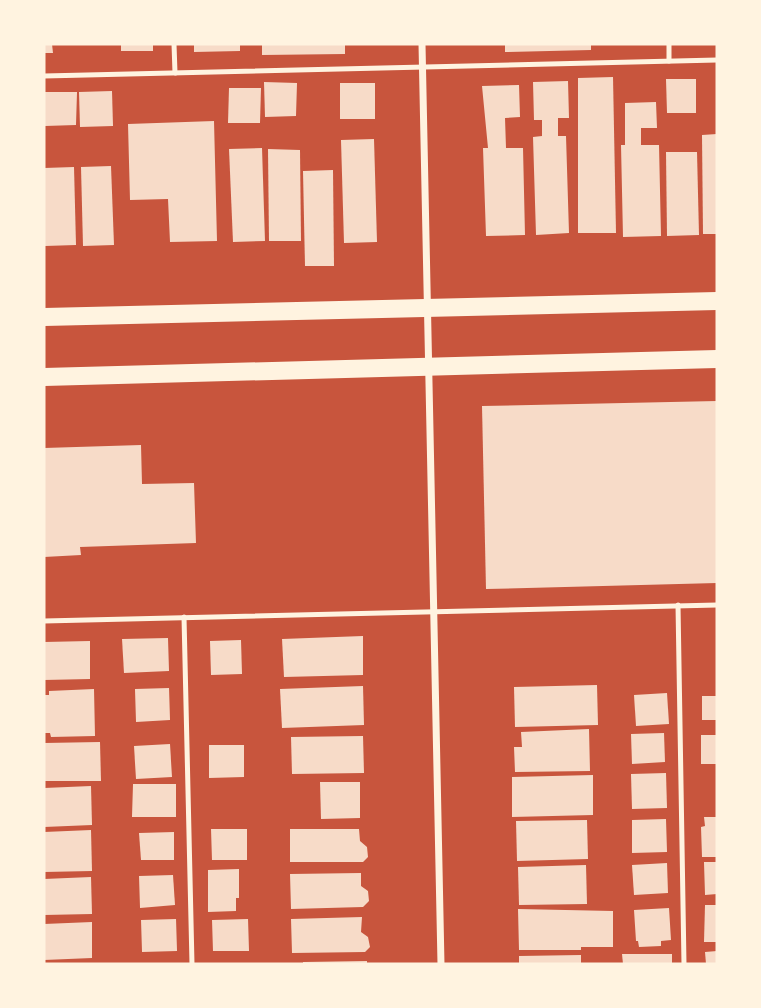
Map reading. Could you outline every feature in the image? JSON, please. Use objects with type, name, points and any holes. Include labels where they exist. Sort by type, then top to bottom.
[{"type":"main road","points":[[44,317],[717,301]]},
{"type":"main road","points":[[44,377],[717,359]]},
{"type":"street","points":[[422,44],[441,964]]},
{"type":"lane","points":[[174,44],[175,73]]},
{"type":"lane","points":[[669,44],[669,61]]},
{"type":"lane","points":[[44,76],[717,60]]},
{"type":"lane","points":[[44,621],[717,604]]},
{"type":"lane","points":[[678,606],[684,964]]},
{"type":"lane","points":[[184,617],[192,964]]},
{"type":"building","points":[[44,44],[52,44],[53,53],[44,53]]},
{"type":"building","points":[[121,44],[153,44],[153,51],[121,51]]},
{"type":"building","points":[[194,44],[240,44],[240,51],[194,52]]},
{"type":"building","points":[[262,44],[345,44],[345,54],[262,55]]},
{"type":"building","points":[[505,44],[591,44],[591,50],[505,52]]},
{"type":"building","points":[[613,77],[616,233],[578,233],[578,78]]},
{"type":"building","points":[[666,79],[696,79],[696,113],[667,113]]},
{"type":"building","points":[[568,81],[569,118],[558,118],[558,136],[566,136],[569,233],[536,235],[533,137],[542,136],[542,120],[534,120],[533,82]]},
{"type":"building","points":[[264,82],[297,83],[296,116],[265,117]]},
{"type":"building","points":[[340,83],[375,83],[375,119],[340,119]]},
{"type":"building","points":[[519,85],[520,117],[505,118],[506,148],[523,148],[525,235],[486,236],[483,148],[488,148],[482,86]]},
{"type":"building","points":[[229,88],[261,88],[260,123],[228,123]]},
{"type":"building","points":[[112,91],[113,126],[80,127],[79,92]]},
{"type":"building","points":[[44,92],[77,92],[76,125],[45,126]]},
{"type":"building","points":[[656,102],[657,128],[641,128],[641,145],[659,145],[661,236],[623,237],[621,145],[625,145],[625,103]]},
{"type":"building","points":[[214,121],[217,241],[170,242],[168,199],[130,200],[128,124]]},
{"type":"building","points":[[717,134],[717,234],[703,234],[702,135]]},
{"type":"building","points":[[374,139],[377,242],[344,243],[341,140]]},
{"type":"building","points":[[262,148],[265,241],[233,242],[229,149]]},
{"type":"building","points":[[268,149],[300,150],[301,241],[269,241]]},
{"type":"building","points":[[666,152],[697,152],[699,235],[667,236]]},
{"type":"building","points":[[111,166],[114,245],[83,246],[81,167]]},
{"type":"building","points":[[74,167],[76,245],[45,246],[44,168]]},
{"type":"building","points":[[333,170],[334,266],[305,266],[303,171]]},
{"type":"building","points":[[717,401],[717,583],[486,589],[482,406]]},
{"type":"building","points":[[141,445],[142,484],[194,483],[196,543],[80,547],[81,555],[44,557],[44,448]]},
{"type":"building","points":[[363,636],[363,675],[284,677],[282,639]]},
{"type":"building","points":[[168,638],[169,671],[124,673],[122,639]]},
{"type":"building","points":[[241,640],[242,674],[211,675],[210,641]]},
{"type":"building","points":[[90,641],[90,679],[44,680],[44,642]]},
{"type":"building","points":[[597,685],[598,725],[515,727],[514,687]]},
{"type":"building","points":[[363,686],[364,725],[282,728],[280,689]]},
{"type":"building","points":[[169,688],[170,720],[136,722],[135,689]]},
{"type":"building","points":[[94,689],[95,736],[51,737],[50,733],[44,733],[44,695],[49,695],[49,691]]},
{"type":"building","points":[[667,693],[669,724],[636,726],[634,695]]},
{"type":"building","points":[[702,696],[717,696],[717,720],[702,720]]},
{"type":"building","points":[[589,729],[590,771],[515,772],[514,747],[522,747],[521,732]]},
{"type":"building","points":[[664,733],[665,762],[632,764],[631,734]]},
{"type":"building","points":[[701,735],[717,735],[717,764],[701,764]]},
{"type":"building","points":[[363,736],[364,773],[292,774],[291,737]]},
{"type":"building","points":[[100,742],[101,781],[44,781],[44,743]]},
{"type":"building","points":[[170,744],[172,777],[136,779],[134,746]]},
{"type":"building","points":[[209,745],[244,745],[244,777],[209,778]]},
{"type":"building","points":[[666,773],[667,808],[632,809],[631,774]]},
{"type":"building","points":[[593,775],[593,815],[512,817],[512,777]]},
{"type":"building","points":[[320,782],[360,782],[360,818],[321,819]]},
{"type":"building","points":[[133,784],[176,784],[176,817],[132,817]]},
{"type":"building","points":[[91,786],[92,825],[44,827],[44,788]]},
{"type":"building","points":[[704,817],[717,817],[717,857],[702,857],[701,827],[705,826]]},
{"type":"building","points":[[666,819],[667,852],[632,853],[632,820]]},
{"type":"building","points":[[587,820],[588,859],[517,861],[516,821]]},
{"type":"building","points":[[211,829],[247,829],[247,860],[212,860]]},
{"type":"building","points":[[290,829],[359,829],[360,841],[367,847],[368,857],[363,862],[290,862]]},
{"type":"building","points":[[91,830],[92,871],[44,872],[44,832]]},
{"type":"building","points":[[174,832],[174,860],[141,860],[139,833]]},
{"type":"building","points":[[704,862],[717,862],[717,894],[705,895]]},
{"type":"building","points":[[667,863],[668,893],[634,895],[632,865]]},
{"type":"building","points":[[586,865],[587,904],[519,905],[518,867]]},
{"type":"building","points":[[239,869],[236,911],[208,912],[208,870]]},
{"type":"building","points":[[361,873],[361,886],[368,891],[369,901],[363,907],[291,909],[290,874]]},
{"type":"building","points":[[173,875],[175,905],[140,908],[139,876]]},
{"type":"building","points":[[91,877],[92,914],[44,915],[44,879]]},
{"type":"building","points":[[705,905],[717,905],[717,942],[704,942]]},
{"type":"building","points":[[669,908],[671,940],[661,941],[661,946],[639,947],[636,941],[634,910]]},
{"type":"building","points":[[518,909],[613,911],[613,947],[519,950]]},
{"type":"building","points":[[362,917],[361,932],[368,937],[370,947],[365,952],[292,953],[291,919]]},
{"type":"building","points":[[176,919],[177,951],[142,952],[141,920]]},
{"type":"building","points":[[248,919],[249,951],[213,951],[212,920]]},
{"type":"building","points":[[92,922],[92,958],[44,960],[44,924]]},
{"type":"building","points":[[717,951],[717,964],[706,964],[705,952]]},
{"type":"building","points":[[622,954],[672,954],[672,964],[623,964]]},
{"type":"building","points":[[581,955],[581,964],[519,964],[519,956]]},
{"type":"building","points":[[367,961],[367,964],[303,964],[303,962]]}]
